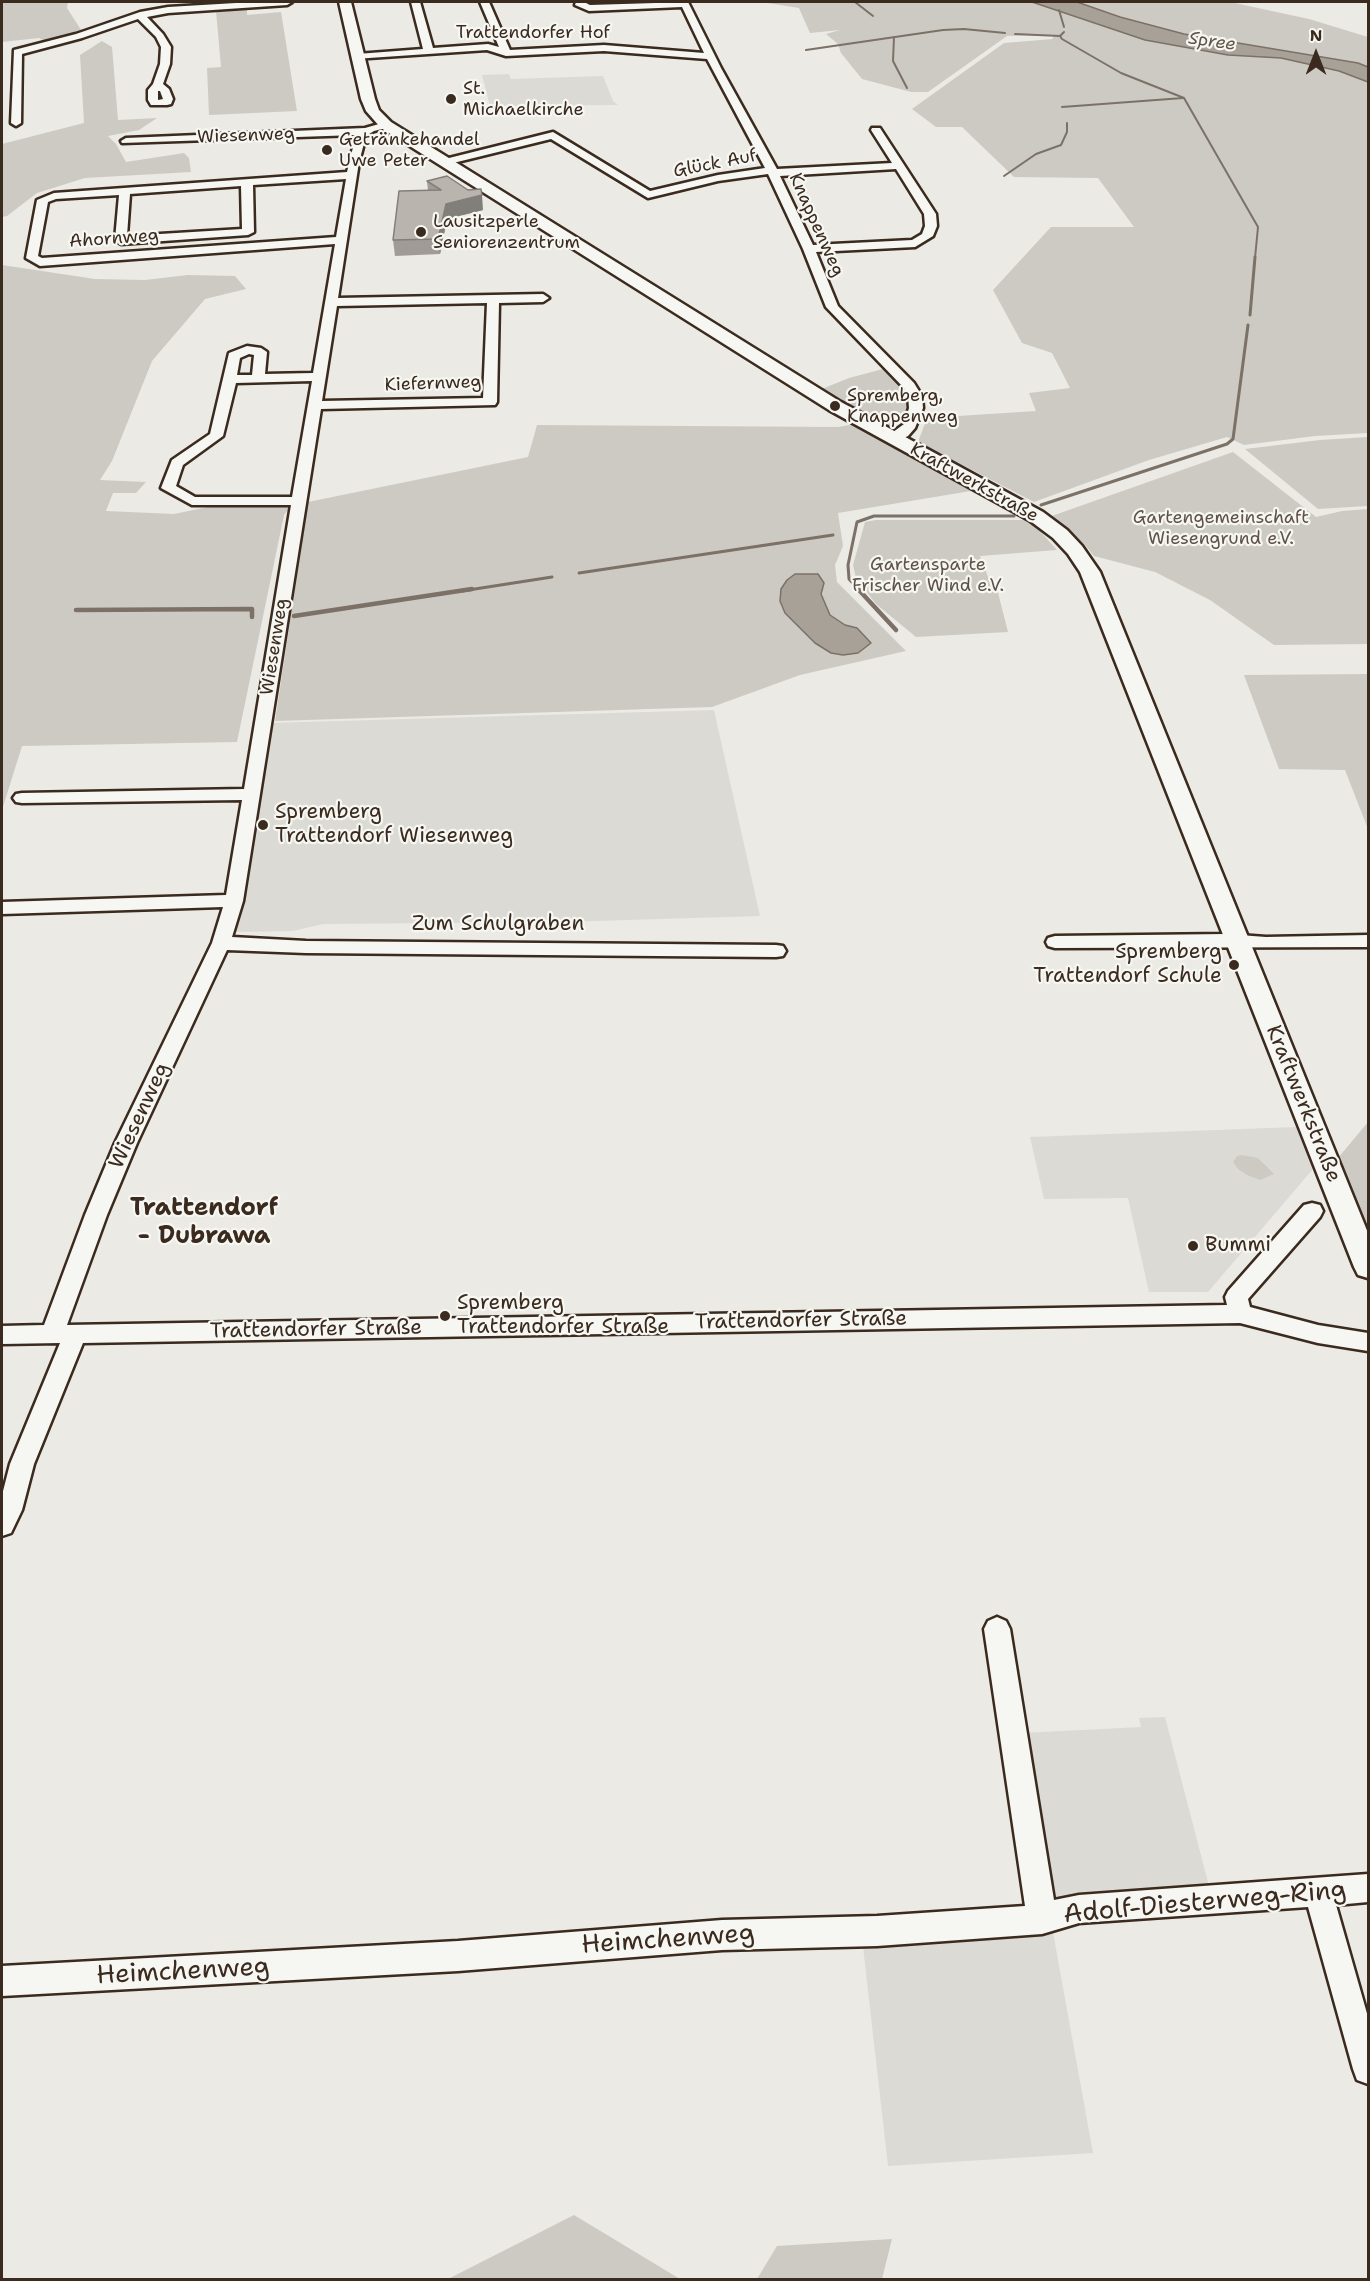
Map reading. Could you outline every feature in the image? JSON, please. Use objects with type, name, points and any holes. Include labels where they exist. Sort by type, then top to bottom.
[{"type":"main road","points":[[345,2],[353,29],[357,57],[373,110],[386,125]]},
{"type":"main road","name":"Kraftwerkstraße","points":[[386,125],[829,403],[1036,516],[1060,534],[1075,550],[1090,572],[1368,1267]]},
{"type":"street","points":[[16,123],[13,53],[79,36],[140,15],[221,4],[287,2]]},
{"type":"street","points":[[415,2],[429,52]]},
{"type":"street","points":[[485,2],[506,53]]},
{"type":"street","points":[[580,2],[580,5],[589,8],[685,3]]},
{"type":"street","name":"Knappenweg","points":[[685,3],[710,56],[772,171],[809,249],[832,307],[909,386],[915,396],[916,408],[910,425],[903,434],[892,438]]},
{"type":"street","points":[[140,15],[160,36],[166,47],[165,64],[158,85]]},
{"type":"street","name":"Trattendorfer Hof","points":[[357,57],[488,47],[506,53],[595,48],[710,56]]},
{"type":"street","points":[[551,122],[587,142]]},
{"type":"street","name":"Wiesenweg","points":[[126,141],[366,131],[386,125]]},
{"type":"street","name":"Glück Auf","points":[[536,126],[648,195],[718,178],[772,171],[898,166]]},
{"type":"street","points":[[809,249],[915,243],[927,236],[931,225],[930,214],[876,130]]},
{"type":"street","name":"Wiesenweg","points":[[2,1526],[10,1510],[22,1464],[64,1334],[96,1215],[126,1143],[220,943],[234,900],[352,175],[359,138],[366,131]]},
{"type":"street","points":[[445,162],[567,131]]},
{"type":"street","points":[[588,156],[604,152]]},
{"type":"street","points":[[247,183],[248,232],[121,240],[125,190],[352,175]]},
{"type":"street","name":"Ahornweg","points":[[125,190],[54,195],[43,200],[32,258],[40,262],[342,240]]},
{"type":"street","points":[[332,302],[543,298]]},
{"type":"street","name":"Kiefernweg","points":[[313,405],[490,402],[493,299]]},
{"type":"street","points":[[258,378],[261,352],[248,350],[234,356],[216,436],[177,463],[168,488],[192,501],[299,501]]},
{"type":"street","points":[[230,379],[318,376]]},
{"type":"street","points":[[22,798],[250,794]]},
{"type":"street","points":[[2,908],[234,900]]},
{"type":"street","points":[[1055,942],[1368,941]]},
{"type":"street","name":"Zum Schulgraben","points":[[220,943],[306,947],[776,951]]},
{"type":"street","points":[[1240,1314],[1236,1297],[1312,1211]]},
{"type":"street","name":"Trattendorfer Straße","points":[[2,1335],[1240,1314],[1318,1334],[1368,1342]]},
{"type":"street","points":[[998,1629],[1042,1919]]},
{"type":"street","name":"Adolf-Diesterweg-Ring","points":[[1042,1919],[1079,1909],[1368,1888]]},
{"type":"street","points":[[1318,1891],[1368,2069]]},
{"type":"street","name":"Heimchenweg","points":[[2,1981],[458,1956],[722,1935],[877,1931],[1042,1919]]},
{"type":"shaded area","points":[[509,74],[511,79],[603,76],[613,101],[618,105],[490,106],[482,75]]},
{"type":"shaded area","points":[[714,710],[760,916],[561,922],[323,924],[293,931],[234,932],[269,723]]},
{"type":"shaded area","name":"Bummi","points":[[1296,1127],[1313,1169],[1208,1292],[1149,1292],[1128,1198],[1044,1199],[1030,1137]]},
{"type":"shaded area","points":[[1165,1717],[1210,1890],[1047,1902],[1022,1733],[1141,1727],[1139,1718]]},
{"type":"shaded area","points":[[1052,1927],[1093,2153],[888,2166],[862,1938]]},
{"type":"green space","points":[[2,2],[68,2],[67,8],[83,33],[48,42],[39,38],[2,42]]},
{"type":"green space","points":[[761,2],[1032,2],[1228,55],[1281,58],[1339,71],[1368,82],[1368,433],[1315,436],[1244,445],[1227,437],[1149,460],[1034,502],[918,442],[927,418],[1036,411],[1029,393],[1070,388],[1052,353],[1022,343],[993,290],[1051,227],[1134,227],[1098,178],[1014,177],[962,127],[936,127],[912,109],[1004,43],[1052,39],[1055,35],[1007,36],[928,92],[911,92],[862,79],[841,53],[838,44],[826,34],[840,30],[810,33],[799,8]]},
{"type":"green space","points":[[1077,2],[1230,2],[1309,19],[1368,37],[1368,67],[1184,34],[1120,17]]},
{"type":"green space","points":[[247,9],[247,15],[281,12],[297,111],[209,115],[207,68],[221,67],[216,11]]},
{"type":"green space","points":[[102,41],[112,47],[118,120],[157,118],[139,130],[108,136],[116,144],[126,162],[184,153],[189,158],[191,172],[85,178],[37,193],[7,216],[2,217],[2,144],[84,123],[80,55]]},
{"type":"green space","points":[[2,265],[95,279],[145,280],[188,275],[235,276],[246,289],[205,299],[152,361],[112,461],[100,480],[146,482],[136,493],[113,493],[106,511],[174,514],[208,507],[291,506],[284,515],[237,742],[22,746],[2,810]]},
{"type":"green space","points":[[883,369],[911,397],[909,418],[900,423],[884,428],[822,389],[849,378]]},
{"type":"green space","points":[[856,424],[971,491],[838,513],[843,546],[835,565],[837,582],[906,651],[800,675],[712,707],[275,721],[308,502],[528,457],[537,425],[838,427]]},
{"type":"green space","points":[[1368,437],[1368,506],[1318,509],[1245,449],[1320,440]]},
{"type":"green space","name":"Gartengemeinschaft Wiesengrund e.V.","points":[[1233,452],[1316,517],[1342,511],[1368,509],[1368,644],[1274,645],[1210,600],[1155,572],[1094,556],[1085,545],[1049,517]]},
{"type":"green space","name":"Gartensparte Frischer Wind e.V.","points":[[876,520],[1030,520],[1057,550],[980,556],[988,577],[994,577],[1008,632],[916,637],[876,604],[856,578],[853,565],[865,522]]},
{"type":"green space","points":[[1368,674],[1368,829],[1345,770],[1279,769],[1244,675]]},
{"type":"green space","points":[[1368,1122],[1368,1230],[1338,1158]]},
{"type":"green space","points":[[1237,1156],[1258,1158],[1274,1174],[1260,1180],[1247,1175],[1233,1162]]},
{"type":"green space","points":[[574,2215],[680,2279],[448,2279]]},
{"type":"green space","points":[[892,2239],[882,2279],[757,2279],[777,2246]]},
{"type":"water","name":"Spree","points":[[1032,2],[1077,2],[1120,17],[1184,34],[1358,63],[1368,67],[1368,82],[1339,71],[1281,58],[1228,55],[1145,40]]},
{"type":"water","points":[[795,574],[818,574],[824,583],[821,594],[830,615],[845,625],[857,628],[871,643],[858,653],[843,655],[831,653],[815,643],[785,613],[780,601],[781,589]]},
{"type":"building","points":[[447,176],[468,190],[481,189],[482,195],[446,204],[438,239],[393,240],[399,191],[441,190],[427,181]]},
{"type":"waterway","points":[[855,2],[873,16]]},
{"type":"waterway","points":[[1059,10],[1064,27]]},
{"type":"waterway","points":[[894,37],[964,29],[1005,33]]},
{"type":"waterway","points":[[1060,36],[1064,32]]},
{"type":"waterway","points":[[1015,34],[1060,36]]},
{"type":"waterway","points":[[1060,36],[1121,73],[1184,98],[1258,227],[1255,258]]},
{"type":"waterway","points":[[806,50],[894,37]]},
{"type":"waterway","points":[[894,37],[893,61],[907,88]]},
{"type":"waterway","points":[[1062,107],[1183,98]]},
{"type":"waterway","points":[[1004,176],[1036,154],[1061,145],[1067,132],[1067,123]]},
{"type":"waterway","points":[[1250,315],[1255,257]]},
{"type":"waterway","points":[[1041,505],[1227,444],[1233,439],[1248,325]]},
{"type":"waterway","points":[[860,591],[849,579],[848,565],[857,522],[874,516],[1014,516]]},
{"type":"waterway","points":[[579,573],[833,535]]},
{"type":"waterway","points":[[462,591],[552,577]]},
{"type":"waterway","points":[[294,616],[472,589]]},
{"type":"waterway","points":[[858,589],[896,630]]},
{"type":"waterway","points":[[76,610],[252,609],[252,617]]},
{"type":"place","name":"St. Michaelkirche","points":[[451,99]]},
{"type":"place","name":"Getränkehandel Uwe Peter","points":[[327,150]]},
{"type":"place","name":"Lausitzperle Seniorenzentrum","points":[[421,232]]},
{"type":"place","name":"Spremberg, Knappenweg","points":[[835,406]]},
{"type":"place","name":"Spremberg Trattendorf Wiesenweg","points":[[263,825]]},
{"type":"place","name":"Spremberg Trattendorf Schule","points":[[1234,965]]},
{"type":"place","name":"Bummi","points":[[1193,1246]]},
{"type":"place","name":"Spremberg Trattendorfer Straße","points":[[445,1316]]},
{"type":"district","name":"Trattendorf - Dubrawa","points":[[204,1223]]}]
